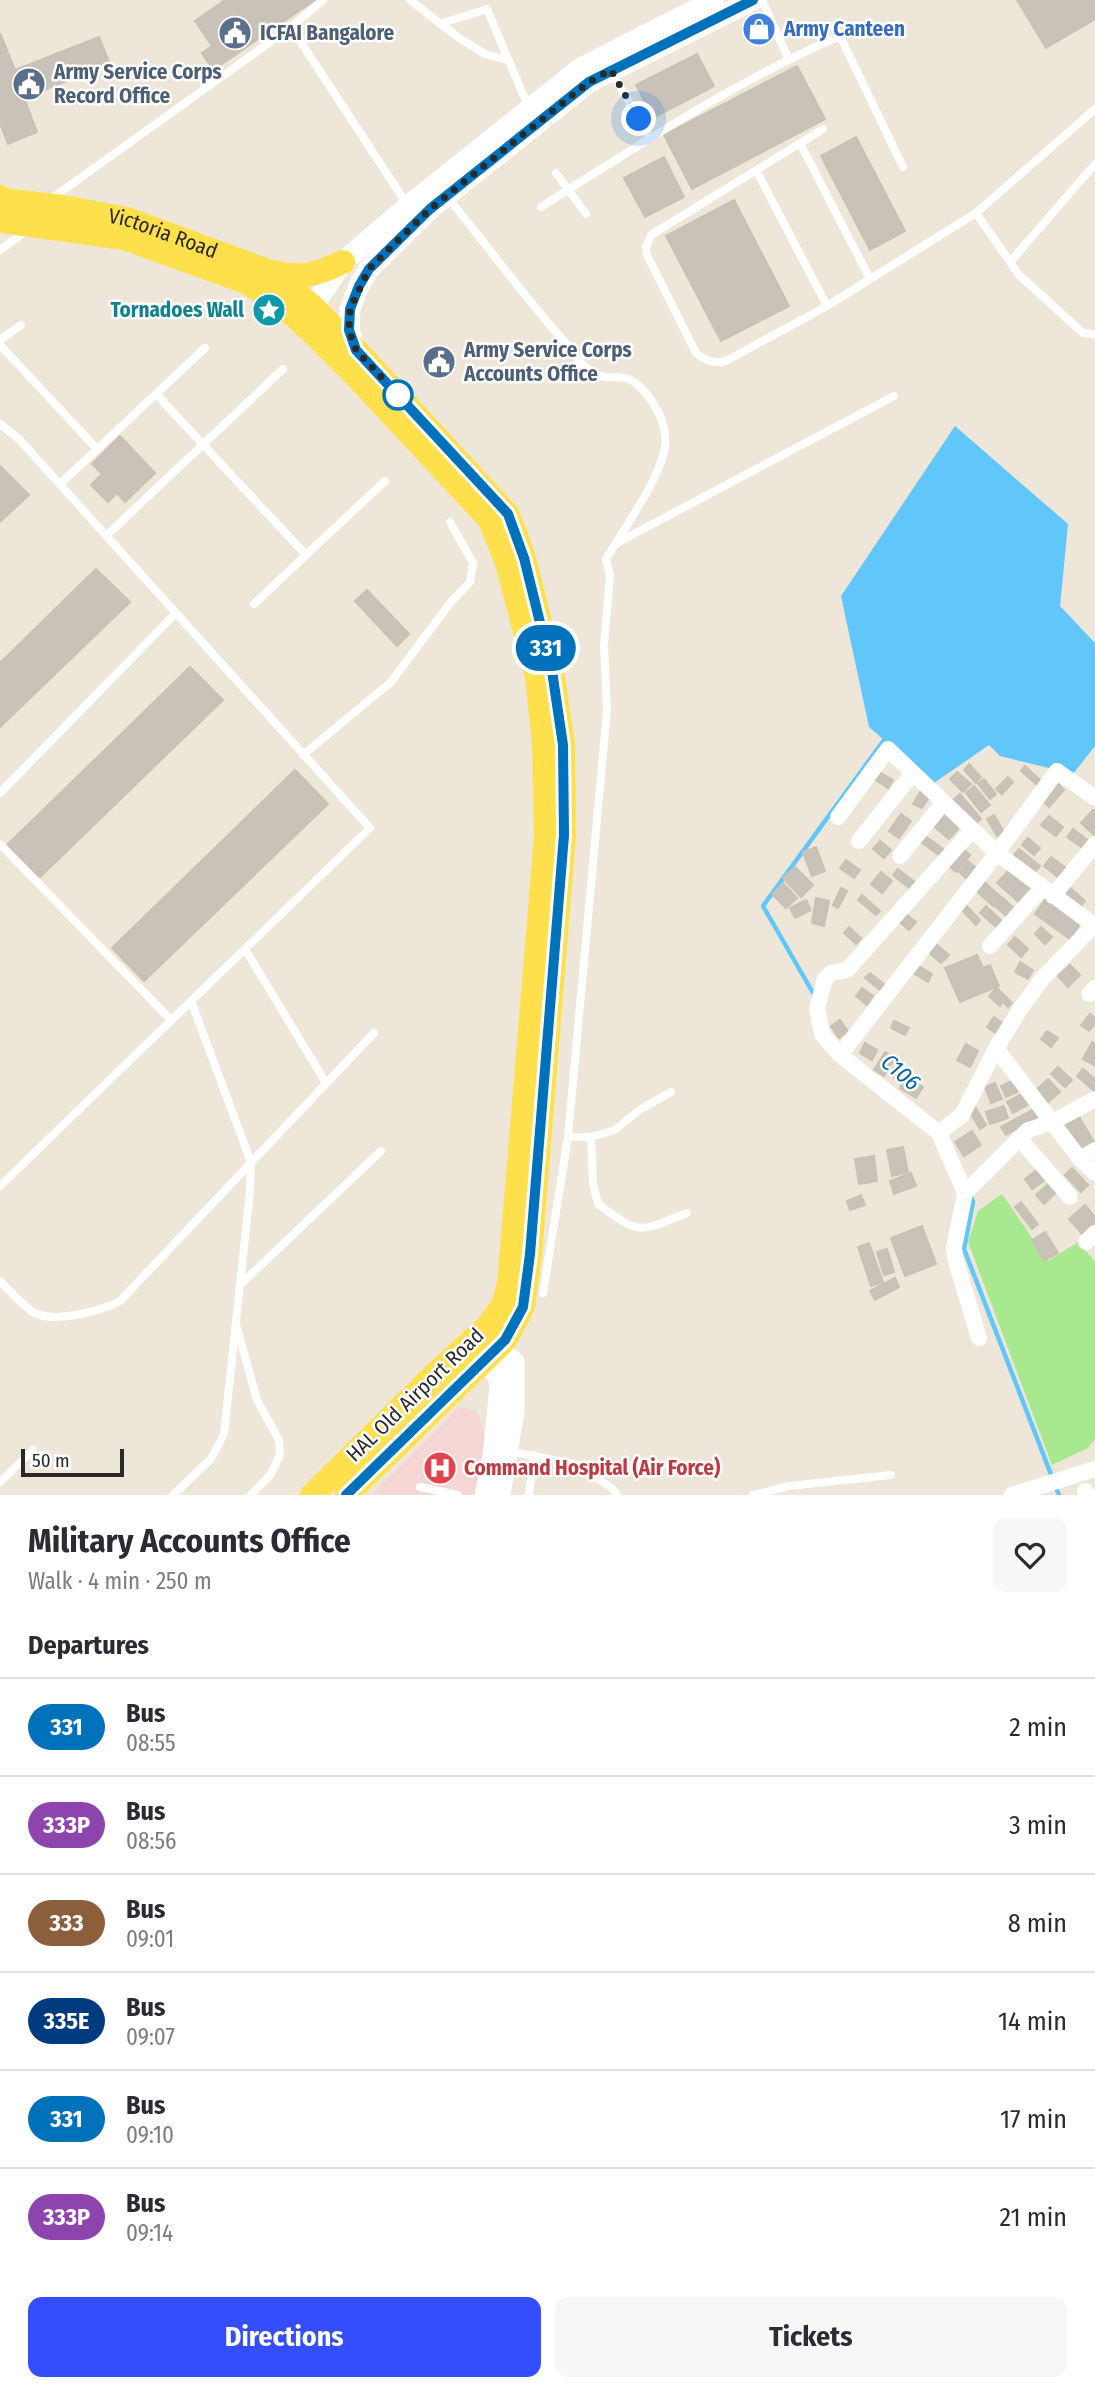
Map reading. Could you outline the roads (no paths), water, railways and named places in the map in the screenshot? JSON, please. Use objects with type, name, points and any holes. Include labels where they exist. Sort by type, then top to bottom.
[{"type":"main road","points":[[271,271],[292,277],[316,275],[343,262],[408,206],[581,68],[714,0]]},
{"type":"main road","points":[[356,350],[349,330],[350,309],[364,277],[369,269],[446,196],[589,82],[753,0]]},
{"type":"main road","name":"Victoria Road","points":[[0,197],[40,216],[124,238],[246,282],[280,303],[307,315]]},
{"type":"main road","name":"Victoria Road","points":[[0,221],[40,216],[127,219],[271,271],[307,315]]},
{"type":"main road","points":[[307,315],[343,262]]},
{"type":"main road","name":"HAL Old Airport Road","points":[[307,315],[356,350],[508,514],[524,558],[546,646],[563,745],[564,835],[530,1254],[523,1307],[481,1348],[346,1495]]},
{"type":"main road","name":"HAL Old Airport Road","points":[[307,315],[355,374],[490,520],[507,563],[537,677],[544,744],[546,836],[510,1273],[503,1304],[481,1348],[312,1495]]},
{"type":"main road","points":[[481,1348],[514,1362],[514,1411],[500,1495]]},
{"type":"main road","points":[[481,1348],[499,1376],[500,1387],[493,1456],[485,1495]]},
{"type":"street","points":[[838,817],[888,749],[997,853],[1095,926],[1042,979],[996,1048],[962,1115],[943,1131]]},
{"type":"street","points":[[840,1055],[997,853],[1056,771],[1095,798]]},
{"type":"street","points":[[859,841],[913,773]]},
{"type":"street","points":[[900,856],[944,802]]},
{"type":"street","points":[[972,830],[847,970],[831,973],[825,979],[817,1008],[822,1034],[840,1055],[943,1131],[965,1193],[954,1247],[955,1258],[979,1338]]},
{"type":"street","points":[[990,946],[1095,844]]},
{"type":"street","points":[[996,1048],[1080,1159],[1095,1173]]},
{"type":"street","points":[[965,1193],[1028,1130],[1053,1122],[1095,1099]]},
{"type":"street","points":[[1019,1138],[1070,1198]]},
{"type":"street","points":[[1080,1159],[1095,1150]]},
{"type":"street","points":[[1012,1495],[1048,1490],[1095,1469]]},
{"type":"lane","points":[[0,250],[40,216],[53,196],[101,165],[291,27],[323,0]]},
{"type":"lane","points":[[410,0],[485,54],[507,60]]},
{"type":"lane","points":[[762,0],[788,58]]},
{"type":"lane","points":[[440,24],[488,9],[529,109]]},
{"type":"lane","points":[[291,27],[408,206]]},
{"type":"lane","points":[[541,207],[650,138],[788,58],[840,36],[903,167]]},
{"type":"lane","points":[[611,70],[650,138]]},
{"type":"lane","points":[[823,129],[648,239],[647,256],[696,353],[714,363],[726,361],[827,306],[976,213],[1095,108]]},
{"type":"lane","points":[[800,144],[870,279]]},
{"type":"lane","points":[[1010,262],[1095,164]]},
{"type":"lane","points":[[756,170],[827,306]]},
{"type":"lane","points":[[556,173],[586,214]]},
{"type":"lane","points":[[446,196],[540,315],[591,373],[607,379],[624,377],[633,380],[657,410],[664,427],[665,451],[647,491],[606,559],[610,576],[604,645],[607,710],[568,1137],[543,1293]]},
{"type":"lane","points":[[976,213],[1028,284],[1083,333],[1091,335],[1095,342]]},
{"type":"lane","points":[[21,325],[0,343],[97,449]]},
{"type":"lane","points":[[60,484],[205,348]]},
{"type":"lane","points":[[106,536],[282,369]]},
{"type":"lane","points":[[156,394],[306,555]]},
{"type":"lane","points":[[614,544],[894,396]]},
{"type":"lane","points":[[0,425],[19,439],[370,828],[0,1186]]},
{"type":"lane","points":[[254,604],[385,481]]},
{"type":"lane","points":[[303,754],[391,682],[451,602],[470,582],[472,563],[450,522]]},
{"type":"lane","points":[[0,793],[176,613]]},
{"type":"lane","points":[[0,844],[171,1020]]},
{"type":"lane","points":[[245,949],[326,1083]]},
{"type":"lane","points":[[173,1495],[211,1459],[224,1434],[250,1191],[251,1162],[191,1001]]},
{"type":"lane","points":[[0,1281],[32,1311],[43,1317],[73,1315],[105,1308],[120,1301],[374,1034]]},
{"type":"lane","points":[[568,1137],[591,1137],[615,1130],[639,1110],[671,1092]]},
{"type":"lane","points":[[591,1137],[593,1184],[598,1204],[627,1226],[644,1229],[687,1213]]},
{"type":"lane","points":[[240,1285],[381,1151]]},
{"type":"lane","points":[[236,1322],[257,1400],[279,1440],[280,1454],[271,1474],[251,1495]]},
{"type":"lane","points":[[0,1482],[33,1450]]},
{"type":"lane","points":[[508,1451],[579,1465],[613,1489],[617,1495]]},
{"type":"lane","points":[[530,1495],[534,1455]]},
{"type":"lane","points":[[753,1495],[789,1486],[891,1475]]},
{"type":"lane","points":[[420,1487],[458,1495]]},
{"type":"water","points":[[955,426],[1068,524],[1060,606],[1095,643],[1095,746],[1073,774],[1000,756],[989,745],[934,783],[869,727],[841,596]]},
{"type":"waterway","name":"C106","points":[[816,998],[763,906],[887,736]]},
{"type":"waterway","name":"C106","points":[[970,1194],[973,1202],[964,1249],[1059,1495]]},
{"type":"place","name":"Army Canteen","points":[[759,29]]},
{"type":"place","name":"ICFAI Bangalore","points":[[235,33]]},
{"type":"place","name":"Army Service Corps Record Office","points":[[29,84]]},
{"type":"place","name":"Tornadoes Wall","points":[[269,310]]},
{"type":"place","name":"Army Service Corps Accounts Office","points":[[439,362]]},
{"type":"place","name":"Command Hospital (Air Force)","points":[[440,1468]]}]
